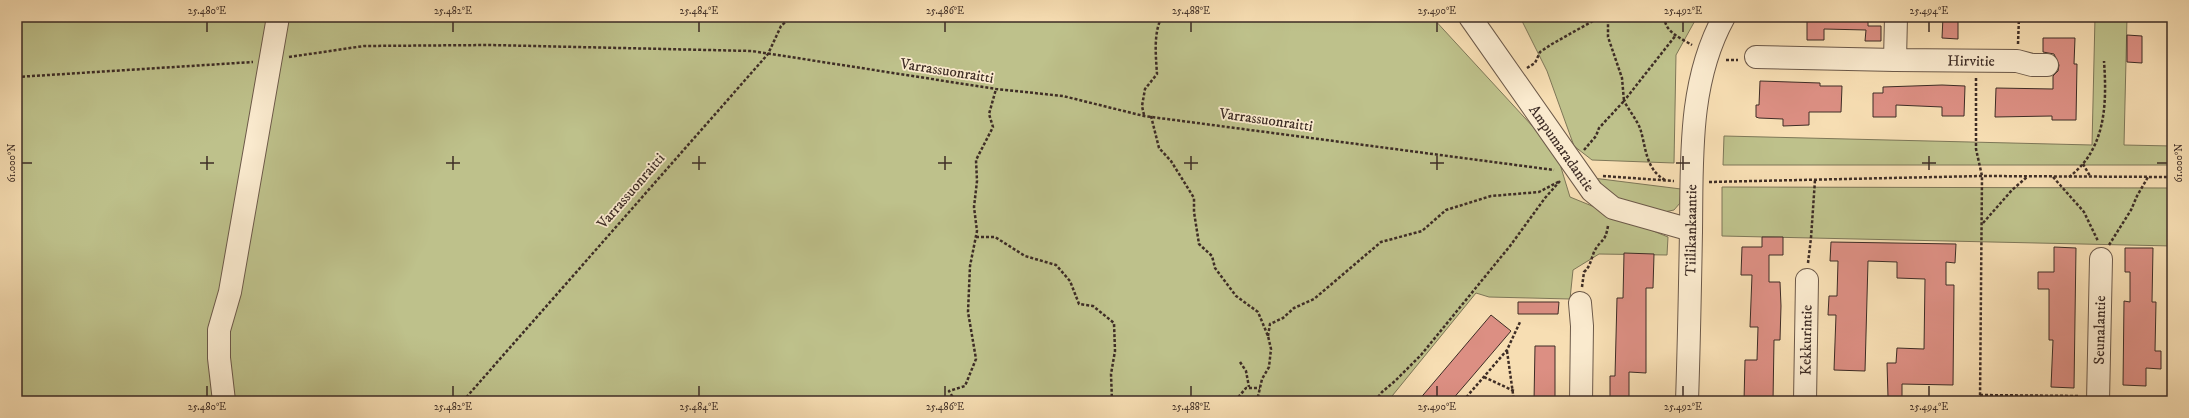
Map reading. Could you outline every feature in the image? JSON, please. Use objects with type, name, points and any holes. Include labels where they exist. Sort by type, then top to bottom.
[{"type":"street","points":[[224,401],[219,358],[219,330],[230,292],[278,17]]},
{"type":"street","name":"Ampumaradantie","points":[[1470,17],[1514,80],[1569,172],[1613,208],[1691,230]]},
{"type":"street","name":"Tiilikankaantie","points":[[1687,401],[1692,182],[1696,108],[1708,53],[1724,17]]},
{"type":"street","points":[[1895,60],[1896,17]]},
{"type":"street","name":"Hirvitie","points":[[1756,56],[1895,60],[2018,61],[2032,65],[2047,65]]},
{"type":"street","name":"Seunalantie","points":[[2098,398],[2101,259]]},
{"type":"street","name":"Kekkurintie","points":[[1805,401],[1807,280]]},
{"type":"street","points":[[1580,303],[1582,326],[1581,401]]},
{"type":"path","points":[[17,77],[270,60],[364,46],[490,45],[752,51],[768,54],[781,26],[791,17]]},
{"type":"path","points":[[1144,116],[1142,106],[1145,89],[1157,74],[1155,38],[1162,17]]},
{"type":"path","points":[[1514,80],[1535,63],[1540,52],[1600,17]]},
{"type":"path","points":[[1608,17],[1608,37],[1621,72],[1624,86],[1624,101],[1639,126],[1647,158],[1659,177],[1667,181]]},
{"type":"path","points":[[1665,17],[1666,25],[1676,35],[1708,53]]},
{"type":"path","points":[[2018,61],[2019,17]]},
{"type":"path","points":[[1375,401],[1382,392],[1421,355],[1569,172],[1596,136],[1599,128],[1624,101],[1676,35]]},
{"type":"path","name":"Varrassuonraitti","points":[[463,401],[768,54],[996,90],[1063,96],[1144,116],[1569,172],[1667,181],[1692,182],[1982,176],[2172,177]]},
{"type":"path","points":[[1976,60],[1976,149],[1982,176],[1980,401]]},
{"type":"path","points":[[2068,177],[2083,164],[2098,142],[2101,132],[2105,98],[2104,61]]},
{"type":"path","points":[[955,401],[949,391],[965,386],[976,359],[968,312],[970,266],[976,237],[976,160],[993,127],[989,114],[996,90]]},
{"type":"path","points":[[1151,116],[1159,148],[1171,161],[1194,198],[1200,244],[1212,256],[1215,268],[1236,296],[1258,312],[1268,336],[1271,349],[1270,368],[1262,379],[1257,401]]},
{"type":"path","points":[[2083,164],[2090,176]]},
{"type":"path","points":[[1268,336],[1270,324],[1283,318],[1294,308],[1314,299],[1381,242],[1422,231],[1446,210],[1492,196],[1540,192],[1569,172]]},
{"type":"path","points":[[1982,223],[2012,190],[2027,177]]},
{"type":"path","points":[[2053,177],[2084,212],[2100,245],[2101,259]]},
{"type":"path","points":[[2101,259],[2131,210],[2148,177]]},
{"type":"path","points":[[1807,280],[1815,180]]},
{"type":"path","points":[[1580,303],[1584,272],[1589,268],[1595,249],[1606,239],[1613,208]]},
{"type":"path","points":[[976,237],[995,237],[1025,256],[1056,265],[1070,281],[1079,304],[1093,306],[1114,323],[1115,352],[1111,374],[1112,401]]},
{"type":"path","points":[[1463,401],[1507,350],[1520,322]]},
{"type":"path","points":[[1507,350],[1514,390],[1514,401]]},
{"type":"path","points":[[1240,362],[1246,371],[1249,387]]},
{"type":"path","points":[[1484,377],[1514,390]]},
{"type":"path","points":[[1249,387],[1260,388]]},
{"type":"path","points":[[1235,401],[1249,387]]},
{"type":"path","points":[[1980,395],[2098,398]]},
{"type":"green space","points":[[17,17],[1432,17],[1535,129],[1559,161],[1570,197],[1668,237],[1667,255],[1599,254],[1573,270],[1570,299],[1489,297],[1476,293],[1388,401],[17,401]]},
{"type":"green space","points":[[1520,17],[1697,17],[1676,55],[1674,163],[1592,160],[1574,146],[1547,71]]},
{"type":"green space","points":[[2095,17],[2127,17],[2124,145],[2172,146],[2172,165],[1723,165],[1724,136],[2092,145]]},
{"type":"green space","points":[[1593,178],[1681,189],[1680,203],[1674,210],[1659,213],[1613,202]]},
{"type":"green space","points":[[1722,187],[2172,188],[2172,246],[1722,236]]},
{"type":"building","points":[[1807,17],[1868,17],[1868,26],[1881,26],[1881,41],[1865,41],[1866,30],[1824,29],[1824,40],[1807,40]]},
{"type":"building","points":[[1943,17],[1958,17],[1958,39],[1942,38]]},
{"type":"building","points":[[2127,35],[2142,36],[2142,63],[2127,62]]},
{"type":"building","points":[[2043,38],[2075,38],[2074,64],[2077,64],[2076,120],[2052,120],[2052,116],[1995,117],[1996,88],[2053,89],[2053,76],[2058,71],[2059,65],[2054,54],[2043,52]]},
{"type":"building","points":[[1760,81],[1820,83],[1820,86],[1842,86],[1841,112],[1809,112],[1809,125],[1783,126],[1783,119],[1756,117],[1756,105],[1759,105]]},
{"type":"building","points":[[1942,85],[1965,86],[1964,116],[1942,116],[1942,107],[1896,105],[1896,117],[1873,117],[1873,93],[1883,93],[1883,87]]},
{"type":"building","points":[[1762,237],[1783,237],[1783,255],[1769,255],[1769,282],[1780,282],[1780,340],[1774,340],[1773,401],[1744,401],[1745,360],[1757,360],[1758,327],[1750,327],[1752,275],[1741,275],[1742,247],[1762,247]]},
{"type":"building","points":[[1831,242],[1956,244],[1955,263],[1946,262],[1946,285],[1954,285],[1953,385],[1902,384],[1902,397],[1888,397],[1887,363],[1896,363],[1897,348],[1924,349],[1925,279],[1897,278],[1897,262],[1868,261],[1865,371],[1834,370],[1836,315],[1828,315],[1829,296],[1837,296],[1838,261],[1830,261]]},
{"type":"building","points":[[2054,247],[2076,248],[2074,388],[2051,387],[2053,340],[2049,340],[2049,289],[2038,289],[2038,272],[2054,272]]},
{"type":"building","points":[[2125,248],[2153,248],[2152,302],[2156,302],[2155,351],[2161,351],[2161,369],[2146,368],[2146,386],[2123,385],[2124,301],[2130,302],[2130,272],[2125,272]]},
{"type":"building","points":[[1624,253],[1654,254],[1653,288],[1646,288],[1646,373],[1629,372],[1629,401],[1610,401],[1610,376],[1615,376],[1617,298],[1623,298]]},
{"type":"building","points":[[1518,302],[1559,302],[1558,314],[1518,314]]},
{"type":"building","points":[[1491,315],[1511,331],[1451,401],[1418,401]]},
{"type":"building","points":[[1535,346],[1555,346],[1555,401],[1534,401]]}]
